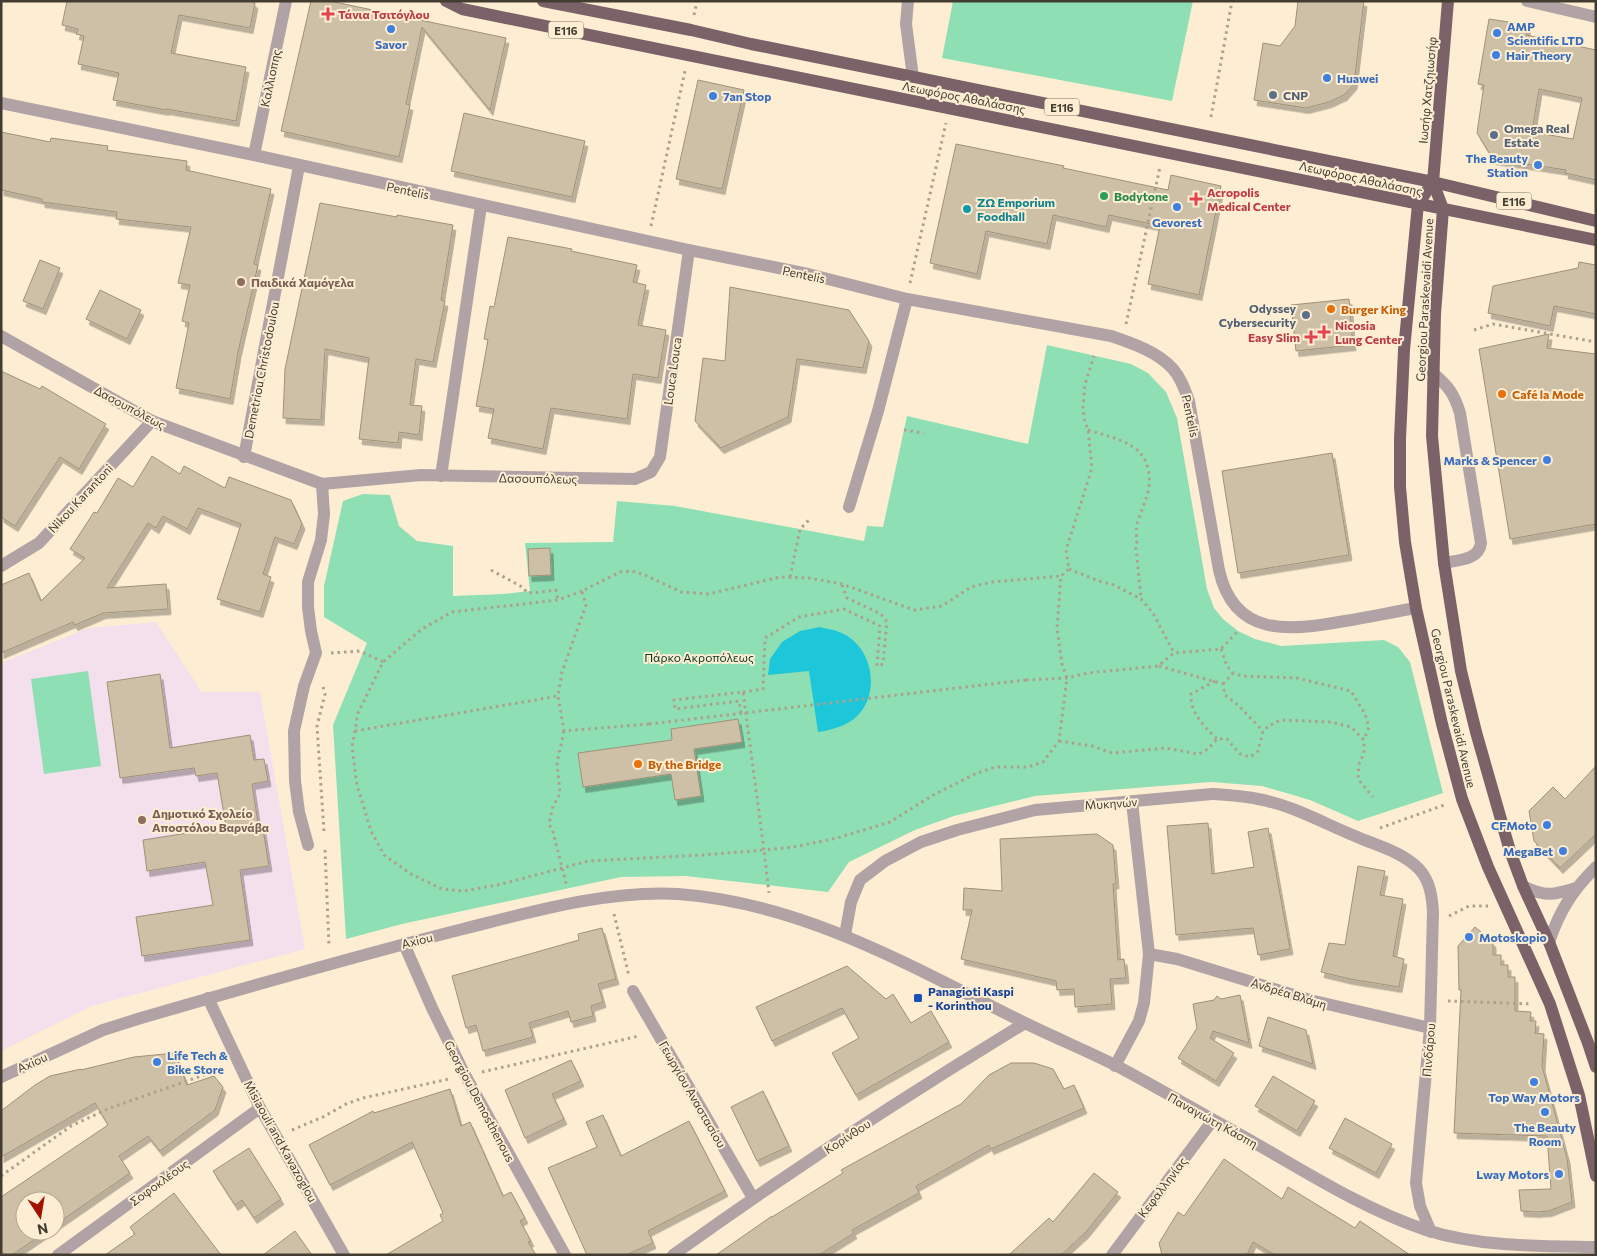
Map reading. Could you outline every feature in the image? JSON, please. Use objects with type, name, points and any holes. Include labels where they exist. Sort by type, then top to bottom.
[{"type":"main road","name":"Λεωφόρος Αθαλάσσης","points":[[446,1],[462,9],[1596,240]]},
{"type":"main road","name":"Λεωφόρος Αθαλάσσης","points":[[543,1],[1433,182],[1596,221]]},
{"type":"main road","name":"Ιωσήφ Χατζηιωσήφ","points":[[1433,182],[1448,1]]},
{"type":"main road","name":"Georgiou Paraskevaidi Avenue","points":[[1433,182],[1418,204],[1403,359],[1400,487],[1405,542],[1416,608],[1442,724],[1462,799],[1480,849],[1550,1004],[1579,1095],[1596,1176]]},
{"type":"main road","name":"Georgiou Paraskevaidi Avenue","points":[[1433,182],[1444,209],[1435,314],[1432,436],[1444,562],[1461,671],[1476,732],[1510,851],[1523,886],[1549,942],[1596,1068]]},
{"type":"street","name":"Καλλιοπης","points":[[254,155],[286,1]]},
{"type":"street","points":[[908,1],[906,24],[913,77]]},
{"type":"street","points":[[1527,1],[1596,17]]},
{"type":"street","name":"Pentelis","points":[[1,103],[254,155],[648,242],[808,274],[906,299],[1106,335],[1123,340],[1154,355],[1173,369],[1184,387],[1189,400],[1222,584],[1230,601],[1247,617],[1266,625],[1292,628],[1340,622],[1416,608]]},
{"type":"street","name":"Demetriou Christodoulou","points":[[244,457],[299,166]]},
{"type":"street","points":[[441,476],[481,206]]},
{"type":"street","name":"Louca Louca","points":[[635,479],[651,472],[660,457],[689,250]]},
{"type":"street","points":[[849,507],[878,411],[906,299]]},
{"type":"street","name":"Δασουπόλεως","points":[[1,336],[152,421],[244,457],[322,484],[421,475],[635,479]]},
{"type":"street","points":[[1433,373],[1450,388],[1456,398],[1460,412],[1481,543],[1480,548],[1474,555],[1444,562]]},
{"type":"street","name":"Nikou Karantoni","points":[[1,566],[39,543],[152,421]]},
{"type":"street","points":[[308,845],[299,812],[295,780],[294,731],[304,686],[316,654],[308,607],[308,582],[321,540],[324,514],[322,484]]},
{"type":"street","name":"Μυκηνών","points":[[845,935],[851,902],[860,880],[885,861],[921,842],[957,830],[1035,810],[1085,804],[1132,802],[1212,794],[1259,799],[1294,810],[1398,853],[1419,869]]},
{"type":"street","points":[[1115,1066],[1139,1021],[1144,1003],[1149,954],[1132,802]]},
{"type":"street","points":[[1549,942],[1556,921],[1576,888],[1596,867]]},
{"type":"street","name":"Πινδάρου","points":[[1419,869],[1427,881],[1432,894],[1433,924],[1430,1028],[1416,1183],[1420,1206],[1431,1232]]},
{"type":"street","points":[[1523,886],[1544,895],[1558,894],[1576,888]]},
{"type":"street","name":"Axiou","points":[[1,1077],[103,1030],[208,998],[404,944],[526,913],[610,897],[674,894],[720,899],[772,910],[845,935]]},
{"type":"street","name":"Παναγιώτη Κάσπη","points":[[845,935],[952,985],[1025,1023],[1115,1066],[1386,1215],[1431,1232],[1494,1243],[1596,1247]]},
{"type":"street","name":"Georgiou Demosthenous","points":[[404,944],[432,1008],[465,1075],[565,1255]]},
{"type":"street","name":"Ανδρέα Βλάμη","points":[[1149,954],[1185,962],[1310,1000],[1430,1028]]},
{"type":"street","name":"Γεωργίου Αναστασίου","points":[[633,991],[753,1198]]},
{"type":"street","name":"Misiaouli and Kavazoglou","points":[[208,998],[260,1108],[344,1255]]},
{"type":"street","name":"Κορίνθου","points":[[673,1255],[753,1198],[983,1048],[1025,1023]]},
{"type":"street","name":"Σοφοκλέους","points":[[58,1255],[260,1108]]},
{"type":"street","name":"Κεφαλληνίας","points":[[1112,1255],[1213,1120]]},
{"type":"path","points":[[1210,117],[1232,1]]},
{"type":"path","points":[[648,242],[688,55]]},
{"type":"path","points":[[906,299],[946,122]]},
{"type":"path","points":[[1123,340],[1163,152]]},
{"type":"path","points":[[1474,330],[1493,324],[1596,342]]},
{"type":"path","points":[[1069,569],[1066,550],[1092,468],[1088,430],[1083,408],[1085,384],[1094,356]]},
{"type":"path","points":[[904,430],[924,433]]},
{"type":"path","points":[[1088,430],[1132,446],[1143,455],[1148,468],[1149,488],[1136,528],[1141,599]]},
{"type":"path","points":[[790,577],[800,529],[808,520]]},
{"type":"path","points":[[1061,576],[1058,628],[1062,664],[1066,678],[1059,741],[1042,762],[1028,767],[995,767],[975,774],[935,794],[890,822],[837,838],[764,850],[703,856],[588,861],[502,884],[464,891],[442,889],[411,874],[384,855],[371,832],[357,785],[352,756],[358,713],[383,662],[422,629],[452,612],[558,600],[582,592],[620,572],[632,571],[681,592],[709,594],[780,577],[809,578],[842,584],[914,610],[942,606],[971,587],[978,585],[1061,576],[1069,569]]},
{"type":"path","points":[[1069,569],[1114,585],[1141,599],[1153,613],[1174,652]]},
{"type":"path","points":[[491,570],[524,588],[526,592],[556,590],[558,600]]},
{"type":"path","points":[[741,714],[739,701],[675,709],[674,700],[763,689],[765,638],[799,617],[844,609],[880,626],[877,666],[883,664],[887,622],[881,614],[847,598],[842,584]]},
{"type":"path","points":[[571,904],[553,832],[549,824],[553,806],[560,794],[558,763],[564,730],[558,696],[562,672],[586,606],[582,592]]},
{"type":"path","points":[[1158,666],[1174,652],[1221,649],[1238,631],[1247,617]]},
{"type":"path","points":[[1221,649],[1227,666],[1233,673],[1242,676],[1297,678],[1351,691],[1365,714],[1368,727],[1364,740],[1364,753],[1359,764],[1358,779],[1373,797]]},
{"type":"path","points":[[360,651],[383,662]]},
{"type":"path","points":[[564,730],[649,724],[1026,680],[1066,678],[1088,673],[1158,666],[1223,684]]},
{"type":"path","points":[[1223,684],[1233,673]]},
{"type":"path","points":[[1215,681],[1191,694],[1191,702],[1195,713],[1217,738],[1227,739],[1240,754],[1250,758],[1258,751],[1263,731],[1280,720],[1331,722],[1351,727],[1364,740]]},
{"type":"path","points":[[1223,684],[1225,695],[1238,705],[1263,731]]},
{"type":"path","points":[[743,692],[772,910]]},
{"type":"path","points":[[324,838],[317,726],[325,694]]},
{"type":"path","points":[[355,731],[558,696]]},
{"type":"path","points":[[1059,741],[1092,746],[1112,753],[1165,748],[1199,754],[1208,749],[1217,738]]},
{"type":"path","points":[[1355,836],[1462,799]]},
{"type":"path","points":[[325,847],[328,945]]},
{"type":"path","points":[[610,897],[633,991]]},
{"type":"path","points":[[1433,924],[1469,906],[1506,907]]},
{"type":"path","points":[[1431,1001],[1550,1004]]},
{"type":"path","points":[[1,1176],[71,1126],[110,1108],[207,1074]]},
{"type":"shaded area","name":"Δημοτικό Σχολείο Αποστόλου Βαρνάβα","points":[[156,622],[202,692],[260,692],[305,949],[92,1006],[1,1051],[1,663],[89,628]]},
{"type":"green space","points":[[953,1],[1193,1],[1172,101],[942,58]]},
{"type":"green space","name":"Πάρκο Ακροπόλεως","points":[[1047,345],[1131,364],[1148,373],[1166,392],[1177,418],[1207,589],[1214,608],[1223,619],[1238,631],[1255,639],[1281,646],[1384,640],[1398,647],[1410,662],[1443,793],[1358,821],[1310,800],[1262,786],[1211,782],[1035,796],[954,816],[915,830],[849,862],[828,892],[685,876],[621,877],[402,924],[346,939],[333,725],[367,643],[324,617],[324,586],[343,501],[363,494],[390,495],[399,526],[417,541],[453,546],[453,596],[530,591],[525,543],[613,542],[617,501],[675,506],[864,541],[867,526],[883,527],[907,416],[1028,444]]},
{"type":"green space","points":[[88,671],[101,766],[44,774],[31,679]]},
{"type":"water","points":[[820,627],[834,630],[851,638],[860,647],[870,671],[871,685],[869,697],[863,709],[854,719],[837,728],[818,732],[809,671],[768,675],[770,659],[782,642],[800,631]]},
{"type":"building","points":[[67,1],[253,1],[255,3],[250,28],[179,15],[171,53],[246,67],[236,121],[113,100],[119,73],[78,64],[84,36],[76,34],[78,29],[62,25]]},
{"type":"building","points":[[311,1],[330,1],[506,38],[490,110],[422,27],[406,104],[410,105],[399,157],[281,131]]},
{"type":"building","points":[[1298,1],[1364,1],[1354,84],[1344,95],[1329,102],[1306,108],[1254,100],[1263,43],[1280,46],[1295,26]]},
{"type":"building","points":[[1489,19],[1528,25],[1526,35],[1596,50],[1596,180],[1565,173],[1566,170],[1493,159],[1477,133],[1484,85],[1478,84]],"holes":[[[1539,89],[1582,98],[1573,139],[1532,132]]]},
{"type":"building","points":[[698,80],[744,90],[722,189],[676,179]]},
{"type":"building","points":[[464,113],[585,141],[572,197],[451,171]]},
{"type":"building","points":[[1,132],[50,142],[51,138],[108,146],[107,150],[187,161],[186,170],[271,189],[254,264],[258,265],[238,352],[230,399],[176,388],[189,323],[182,321],[190,285],[178,283],[191,227],[116,219],[117,212],[42,202],[42,199],[1,190]]},
{"type":"building","points":[[956,144],[1168,190],[1171,175],[1221,186],[1199,295],[1148,284],[1160,226],[1109,215],[1106,227],[1053,215],[1047,244],[986,231],[977,274],[930,263]]},
{"type":"building","points":[[320,203],[453,225],[441,300],[445,301],[433,362],[416,359],[410,405],[422,406],[419,435],[399,432],[398,443],[359,439],[369,358],[325,349],[321,420],[283,418],[285,369]]},
{"type":"building","points":[[508,237],[572,249],[571,251],[637,265],[633,282],[646,285],[638,325],[666,330],[658,378],[633,374],[627,419],[551,408],[543,449],[488,438],[494,409],[476,406],[488,340],[484,339],[490,306],[494,307]]},
{"type":"building","points":[[40,260],[60,268],[43,309],[23,301]]},
{"type":"building","points":[[1579,262],[1596,265],[1596,314],[1554,306],[1550,326],[1488,313],[1493,286],[1578,268]]},
{"type":"building","points":[[730,287],[849,310],[869,341],[863,368],[797,359],[788,417],[721,448],[695,421],[703,358],[725,361]]},
{"type":"building","points":[[100,290],[141,310],[127,339],[86,319]]},
{"type":"building","points":[[1349,299],[1353,345],[1296,351],[1291,305]]},
{"type":"building","name":"Marks & Spencer","points":[[1549,334],[1547,348],[1596,354],[1596,524],[1510,539],[1479,349]]},
{"type":"building","points":[[1,371],[40,389],[42,386],[106,424],[79,469],[60,457],[15,526],[1,517]]},
{"type":"building","points":[[1332,453],[1349,555],[1238,573],[1222,471]]},
{"type":"building","points":[[152,456],[180,474],[184,466],[225,488],[229,477],[291,500],[302,524],[294,544],[275,537],[263,574],[271,577],[260,612],[217,599],[241,524],[198,508],[187,529],[163,516],[156,528],[148,523],[107,588],[166,584],[168,609],[103,613],[75,625],[73,622],[1,653],[1,585],[29,573],[41,601],[85,558],[70,549],[94,512],[97,513],[118,478],[133,487]]},
{"type":"building","points":[[550,548],[551,575],[529,576],[528,549]]},
{"type":"building","points":[[160,674],[170,748],[250,735],[254,760],[264,759],[268,781],[252,784],[259,830],[263,829],[269,866],[240,870],[250,940],[142,956],[136,917],[213,905],[205,862],[147,871],[143,840],[226,827],[217,773],[196,776],[194,768],[120,778],[107,682]]},
{"type":"building","name":"By the Bridge","points":[[738,719],[742,742],[694,749],[701,796],[675,800],[671,774],[583,787],[578,753],[672,740],[671,729]]},
{"type":"building","points":[[1596,766],[1596,834],[1560,868],[1534,841],[1529,811],[1553,787],[1565,799]]},
{"type":"building","points":[[1208,823],[1212,874],[1254,867],[1248,832],[1268,828],[1290,949],[1258,955],[1253,928],[1176,935],[1167,826]]},
{"type":"building","points":[[1097,834],[1113,845],[1116,883],[1113,884],[1118,960],[1124,959],[1126,978],[1110,979],[1112,1004],[1075,1007],[1074,989],[1057,990],[1056,981],[961,959],[972,910],[963,910],[964,888],[1002,891],[1000,839]]},
{"type":"building","points":[[1358,866],[1385,871],[1380,895],[1403,899],[1393,956],[1404,959],[1399,987],[1321,972],[1329,943],[1345,945]]},
{"type":"building","points":[[1475,927],[1493,942],[1493,955],[1501,955],[1501,965],[1508,965],[1508,977],[1515,977],[1515,1011],[1531,1012],[1530,1021],[1536,1021],[1535,1033],[1544,1034],[1542,1066],[1567,1158],[1572,1202],[1549,1211],[1521,1211],[1519,1190],[1551,1189],[1547,1136],[1454,1133],[1461,990],[1459,990],[1458,946]]},
{"type":"building","points":[[602,928],[616,979],[598,984],[603,1002],[591,1006],[593,1016],[571,1022],[568,1011],[529,1023],[533,1037],[483,1051],[476,1025],[466,1028],[452,976],[579,940],[578,934]]},
{"type":"building","points":[[847,966],[886,999],[893,994],[911,1023],[931,1011],[949,1042],[856,1095],[832,1053],[859,1038],[842,1008],[772,1041],[756,1007]]},
{"type":"building","points":[[1240,995],[1249,1043],[1213,1031],[1210,1038],[1234,1053],[1216,1081],[1178,1058],[1197,1028],[1193,1004],[1214,1000],[1217,996],[1221,999]]},
{"type":"building","points":[[1268,1017],[1306,1030],[1313,1064],[1259,1046]]},
{"type":"building","points":[[175,1053],[187,1085],[214,1076],[223,1087],[215,1110],[160,1151],[148,1136],[119,1156],[130,1173],[65,1218],[65,1191],[15,1191],[15,1241],[32,1241],[12,1255],[1,1255],[1,1197],[108,1125],[95,1103],[1,1157],[1,1111],[50,1076],[134,1057]]},
{"type":"building","points":[[571,1060],[581,1081],[552,1094],[564,1119],[525,1138],[505,1090]]},
{"type":"building","points":[[1011,1063],[1034,1063],[1053,1069],[1064,1089],[1074,1085],[1084,1108],[991,1149],[989,1145],[916,1186],[919,1193],[852,1230],[854,1233],[819,1255],[716,1255],[772,1216],[843,1173],[841,1170],[961,1104],[989,1075]]},
{"type":"building","points":[[1273,1076],[1315,1101],[1297,1131],[1255,1106]]},
{"type":"building","points":[[450,1089],[461,1126],[470,1122],[503,1196],[511,1192],[525,1218],[520,1221],[531,1241],[528,1242],[536,1255],[386,1255],[443,1221],[440,1215],[443,1213],[412,1142],[330,1185],[309,1145],[373,1111],[374,1113]]},
{"type":"building","points":[[763,1091],[789,1146],[757,1161],[731,1107]]},
{"type":"building","points":[[603,1115],[621,1156],[689,1121],[725,1191],[648,1231],[653,1243],[626,1255],[587,1255],[548,1168],[597,1147],[586,1122]]},
{"type":"building","points":[[1345,1118],[1392,1144],[1376,1173],[1329,1148]]},
{"type":"building","points":[[249,1148],[281,1199],[254,1218],[242,1200],[235,1205],[213,1171]]},
{"type":"building","points":[[1224,1159],[1282,1199],[1288,1187],[1355,1228],[1360,1221],[1410,1255],[1275,1255],[1253,1242],[1247,1255],[1162,1255],[1159,1243],[1178,1212],[1184,1216]]},
{"type":"building","points":[[1094,1173],[1118,1192],[1086,1232],[1061,1255],[1009,1255],[1049,1218],[1053,1222]]},
{"type":"building","points":[[174,1193],[221,1255],[105,1255],[135,1234],[130,1227]]},
{"type":"building","points":[[295,1231],[312,1255],[263,1255]]},
{"type":"place","name":"Τάνια Τσιτόγλου","points":[[328,14]]},
{"type":"place","name":"Savor","points":[[391,29]]},
{"type":"place","name":"AMP Scientific LTD","points":[[1497,33]]},
{"type":"place","name":"Hair Theory","points":[[1496,55]]},
{"type":"place","name":"Huawei","points":[[1327,78]]},
{"type":"place","name":"CNP","points":[[1273,95]]},
{"type":"place","name":"7an Stop","points":[[713,96]]},
{"type":"place","name":"Omega Real Estate","points":[[1494,135]]},
{"type":"place","name":"The Beauty Station","points":[[1538,165]]},
{"type":"place","name":"Bodytone","points":[[1104,196]]},
{"type":"place","name":"Acropolis Medical Center","points":[[1196,199]]},
{"type":"place","name":"Gevorest","points":[[1177,207]]},
{"type":"place","name":"ΖΩ Emporium Foodhall","points":[[967,209]]},
{"type":"place","name":"Παιδικά Χαμόγελα","points":[[241,282]]},
{"type":"place","name":"Burger King","points":[[1331,309]]},
{"type":"place","name":"Odyssey Cybersecurity","points":[[1306,315]]},
{"type":"place","name":"Nicosia Lung Center","points":[[1324,332]]},
{"type":"place","name":"Easy Slim","points":[[1311,337]]},
{"type":"place","name":"Café la Mode","points":[[1502,394]]},
{"type":"place","name":"Marks & Spencer","points":[[1547,460]]},
{"type":"place","name":"By the Bridge","points":[[638,764]]},
{"type":"place","name":"Δημοτικό Σχολείο Αποστόλου Βαρνάβα","points":[[142,820]]},
{"type":"place","name":"CFMoto","points":[[1547,825]]},
{"type":"place","name":"MegaBet","points":[[1563,851]]},
{"type":"place","name":"Motoskopio","points":[[1469,937]]},
{"type":"place","name":"Panagioti Kaspi - Korinthou","points":[[918,998]]},
{"type":"place","name":"Life Tech & Bike Store","points":[[157,1062]]},
{"type":"place","name":"Top Way Motors","points":[[1534,1082]]},
{"type":"place","name":"The Beauty Room","points":[[1545,1112]]},
{"type":"place","name":"Lway Motors","points":[[1559,1174]]}]
